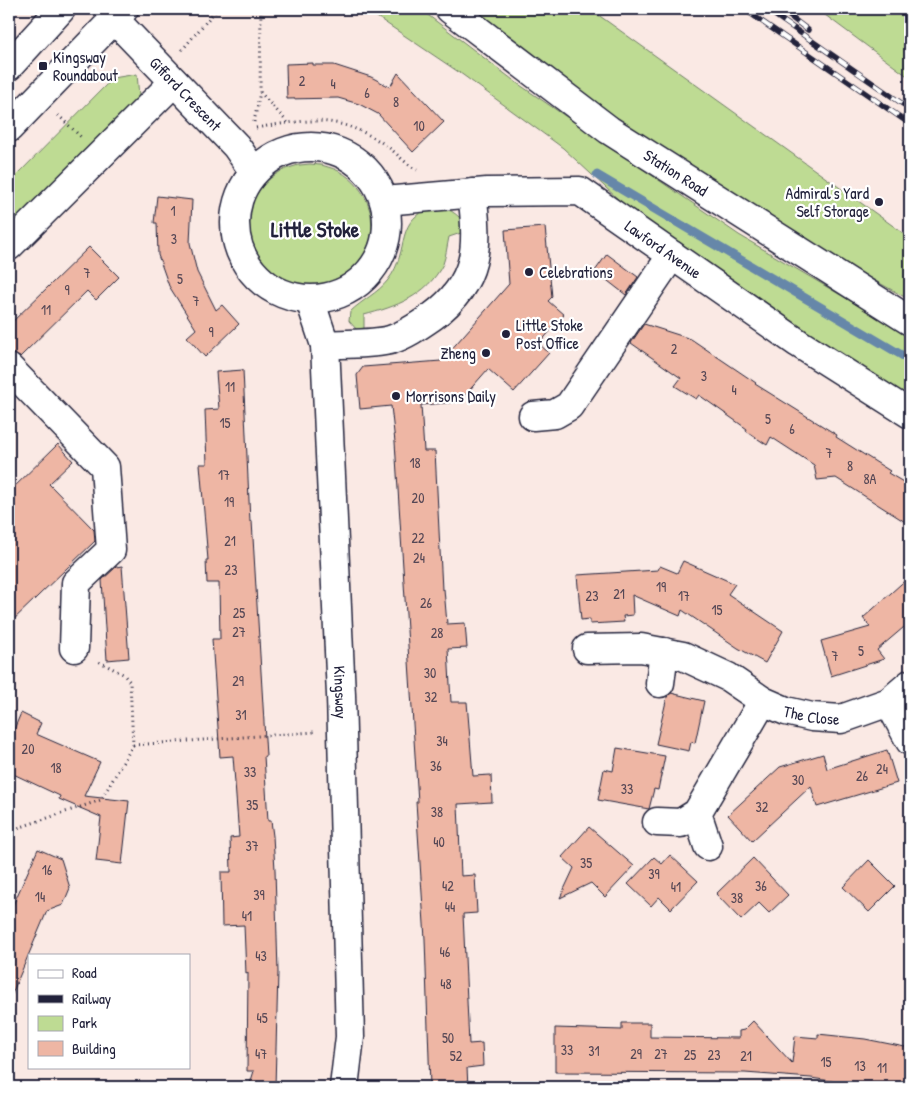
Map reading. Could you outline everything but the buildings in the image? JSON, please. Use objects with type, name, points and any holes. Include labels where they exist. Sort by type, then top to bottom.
[{"type":"street","points":[[9,66],[61,9]]},
{"type":"street","name":"Station Road","points":[[450,9],[609,130],[910,321]]},
{"type":"street","points":[[9,128],[119,13]]},
{"type":"street","name":"Gifford Crescent","points":[[119,13],[169,77],[236,146],[254,172]]},
{"type":"street","points":[[9,246],[169,77]]},
{"type":"street","points":[[316,147],[339,152],[359,164],[374,181],[384,201],[387,225],[383,248],[372,269],[355,286],[334,296],[310,300],[285,296],[264,284],[247,266],[236,242],[234,218],[240,193],[254,172],[272,158],[293,149],[316,147]]},
{"type":"street","name":"Lawford Avenue","points":[[384,201],[472,193],[580,191],[798,343],[910,414]]},
{"type":"street","points":[[325,345],[389,340],[416,328],[446,306],[466,281],[474,258],[476,224],[472,193]]},
{"type":"street","points":[[533,416],[555,414],[569,406],[672,255]]},
{"type":"street","name":"Kingsway","points":[[310,300],[325,345],[342,730],[350,1037],[344,1087]]},
{"type":"street","points":[[9,368],[105,466],[111,550],[76,583],[74,648]]},
{"type":"street","name":"The Close","points":[[587,648],[641,648],[683,656],[728,677],[763,701],[786,711],[804,715],[841,719],[889,702],[910,684]]},
{"type":"street","points":[[660,682],[664,652]]},
{"type":"street","name":"The Close","points":[[697,813],[763,701]]},
{"type":"street","points":[[889,702],[910,741]]},
{"type":"street","points":[[657,822],[681,823],[697,813],[708,846]]},
{"type":"path","points":[[169,77],[217,9]]},
{"type":"path","points":[[261,9],[260,92],[252,128],[288,123],[330,121],[362,130],[391,149],[404,163],[423,173]]},
{"type":"path","points":[[260,92],[288,123]]},
{"type":"path","points":[[39,96],[84,140]]},
{"type":"path","points":[[9,831],[101,800],[133,745],[130,682],[123,674],[74,648]]},
{"type":"path","points":[[133,745],[342,730]]},
{"type":"green space","points":[[365,9],[420,9],[517,83],[739,235],[910,336],[910,405],[633,213],[563,148],[463,75]]},
{"type":"green space","points":[[474,9],[590,9],[910,238],[910,300],[865,275],[693,168],[595,103]]},
{"type":"green space","points":[[817,9],[910,9],[910,78]]},
{"type":"green space","points":[[137,74],[139,96],[9,229],[9,183],[113,78]]},
{"type":"green space","points":[[310,164],[334,169],[354,182],[367,202],[372,226],[367,250],[354,270],[334,283],[310,288],[286,283],[266,270],[253,250],[248,226],[253,202],[266,182],[286,169]]},
{"type":"green space","points":[[438,205],[456,214],[463,221],[467,231],[449,237],[443,264],[428,284],[419,292],[398,304],[364,315],[364,331],[357,330],[349,321],[350,312],[380,289],[388,280],[399,257],[404,236],[414,218],[423,211]]},
{"type":"waterway","points":[[597,175],[910,360]]},
{"type":"railway","points":[[744,9],[910,124]]},
{"type":"railway","points":[[766,9],[910,109]]},
{"type":"railway","points":[[780,9],[808,30]]},
{"type":"place","name":"Kingsway Roundabout","points":[[43,66]]},
{"type":"place","name":"Admiral's Yard Self Storage","points":[[879,202]]},
{"type":"place","name":"Celebrations","points":[[529,272]]},
{"type":"place","name":"Little Stoke Post Office","points":[[506,334]]},
{"type":"place","name":"Zheng","points":[[486,353]]},
{"type":"place","name":"Morrisons Daily","points":[[396,396]]},
{"type":"district","name":"Little Stoke","points":[[315,230]]}]
